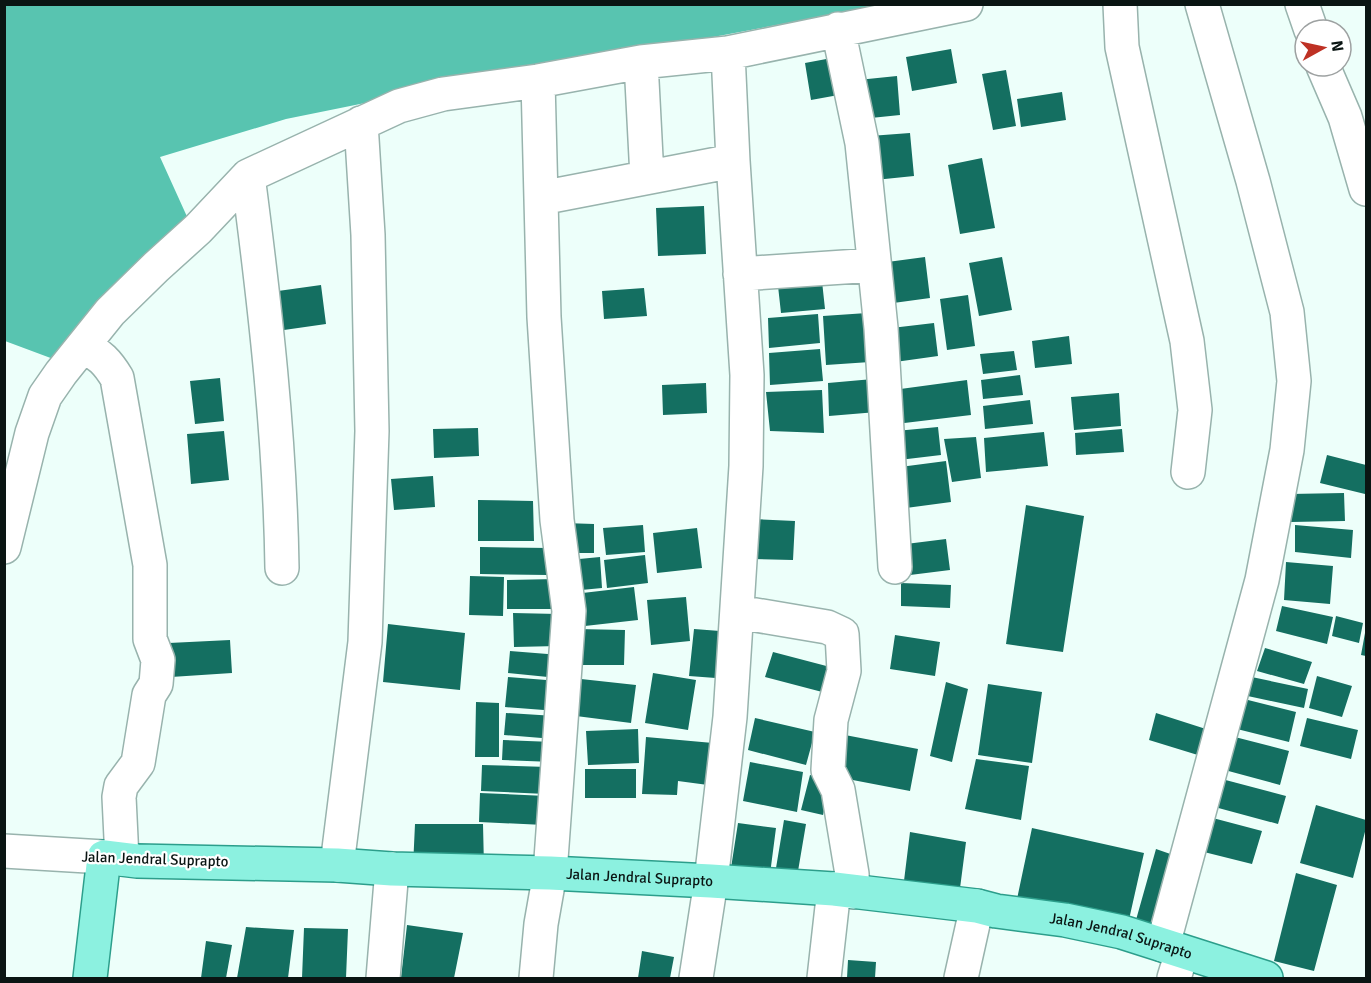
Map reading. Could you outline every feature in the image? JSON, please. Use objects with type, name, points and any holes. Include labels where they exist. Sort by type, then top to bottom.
[{"type":"main road","name":"Jalan Jendral Suprapto","points":[[113,858],[550,873],[843,890],[977,906],[996,911],[1065,920],[1122,932],[1173,958],[1266,978]]},
{"type":"main road","points":[[90,978],[113,858]]},
{"type":"street","points":[[4,547],[32,433],[45,396],[110,312],[198,230],[248,176],[399,106],[443,94],[538,81],[641,63],[728,53],[966,4]]},
{"type":"street","points":[[1120,4],[1122,47],[1187,341],[1195,410],[1188,472]]},
{"type":"street","points":[[1173,958],[1262,580],[1287,450],[1294,381],[1287,312],[1254,182],[1202,4]]},
{"type":"street","points":[[838,29],[862,143],[881,328],[895,567]]},
{"type":"street","points":[[696,978],[711,881],[730,717],[747,455],[747,375],[728,53]]},
{"type":"street","points":[[641,63],[647,177]]},
{"type":"street","points":[[1328,78],[1349,128],[1366,189]]},
{"type":"street","points":[[536,978],[541,924],[550,873],[569,611],[557,519],[544,317],[538,81]]},
{"type":"street","points":[[337,865],[365,642],[372,431],[368,235],[361,123]]},
{"type":"street","points":[[541,198],[733,161]]},
{"type":"street","points":[[248,176],[266,311],[281,493],[282,568]]},
{"type":"street","points":[[740,274],[874,265]]},
{"type":"street","points":[[83,347],[95,352],[110,366],[117,378],[150,565],[150,639],[158,660],[156,684],[148,695],[138,763],[121,786],[113,858]]},
{"type":"street","points":[[738,612],[827,627],[842,634],[844,671],[831,720],[828,770],[838,790],[852,874],[843,890],[824,978]]},
{"type":"street","name":"Jalan Jendral Suprapto","points":[[4,851],[113,858]]},
{"type":"street","points":[[383,978],[392,869]]},
{"type":"street","points":[[961,978],[977,906]]},
{"type":"shaded area","points":[[4,5],[884,5],[439,88],[286,119],[160,157],[189,221],[56,360],[5,341]]},
{"type":"building","points":[[951,49],[957,83],[912,91],[906,57]]},
{"type":"building","points":[[837,57],[844,94],[811,100],[805,63]]},
{"type":"building","points":[[1006,70],[1016,126],[993,130],[982,74]]},
{"type":"building","points":[[897,76],[900,115],[861,119],[858,80]]},
{"type":"building","points":[[1062,92],[1066,120],[1021,127],[1017,99]]},
{"type":"building","points":[[910,133],[914,176],[875,180],[870,136]]},
{"type":"building","points":[[982,158],[995,228],[960,234],[948,165]]},
{"type":"building","points":[[704,206],[706,254],[658,256],[656,208]]},
{"type":"building","points":[[925,257],[930,298],[886,304],[880,263]]},
{"type":"building","points":[[1002,257],[1012,310],[979,316],[969,263]]},
{"type":"building","points":[[821,272],[825,309],[781,313],[777,277]]},
{"type":"building","points":[[321,285],[326,324],[284,330],[278,291]]},
{"type":"building","points":[[644,288],[647,316],[604,319],[602,291]]},
{"type":"building","points":[[968,295],[975,346],[947,350],[940,299]]},
{"type":"building","points":[[867,313],[870,362],[826,365],[823,316]]},
{"type":"building","points":[[818,314],[820,343],[769,348],[768,318]]},
{"type":"building","points":[[934,323],[938,356],[888,363],[883,329]]},
{"type":"building","points":[[1069,336],[1072,364],[1035,368],[1032,341]]},
{"type":"building","points":[[820,349],[823,381],[770,385],[769,353]]},
{"type":"building","points":[[1014,351],[1017,370],[983,374],[980,354]]},
{"type":"building","points":[[1020,375],[1023,395],[983,399],[981,380]]},
{"type":"building","points":[[220,378],[224,421],[195,424],[190,381]]},
{"type":"building","points":[[873,379],[877,412],[829,416],[828,383]]},
{"type":"building","points":[[967,380],[971,415],[896,424],[893,390]]},
{"type":"building","points":[[706,383],[707,413],[663,415],[662,385]]},
{"type":"building","points":[[822,390],[824,433],[770,431],[766,392]]},
{"type":"building","points":[[1119,393],[1121,426],[1074,430],[1071,397]]},
{"type":"building","points":[[1030,400],[1033,424],[985,429],[983,406]]},
{"type":"building","points":[[938,427],[941,455],[899,460],[896,431]]},
{"type":"building","points":[[478,428],[479,456],[434,458],[433,429]]},
{"type":"building","points":[[1122,429],[1124,452],[1076,455],[1075,433]]},
{"type":"building","points":[[224,431],[229,480],[191,484],[187,434]]},
{"type":"building","points":[[1044,432],[1048,466],[986,472],[984,438]]},
{"type":"building","points":[[976,437],[981,478],[952,482],[944,439]]},
{"type":"building","points":[[1327,455],[1366,465],[1365,494],[1320,483]]},
{"type":"building","points":[[946,461],[951,502],[906,508],[900,467]]},
{"type":"building","points":[[433,476],[435,507],[394,510],[391,479]]},
{"type":"building","points":[[1344,493],[1345,521],[1291,522],[1290,494]]},
{"type":"building","points":[[478,500],[533,501],[534,541],[478,541]]},
{"type":"building","points":[[1026,505],[1084,516],[1063,652],[1006,644]]},
{"type":"building","points":[[754,519],[795,521],[793,560],[752,559]]},
{"type":"building","points":[[564,523],[594,524],[594,553],[564,553]]},
{"type":"building","points":[[643,525],[645,552],[606,555],[603,528]]},
{"type":"building","points":[[1295,525],[1353,530],[1351,558],[1295,552]]},
{"type":"building","points":[[697,528],[702,568],[657,573],[653,533]]},
{"type":"building","points":[[946,539],[950,570],[902,576],[898,545]]},
{"type":"building","points":[[480,547],[549,548],[548,575],[480,574]]},
{"type":"building","points":[[645,555],[648,583],[607,588],[604,560]]},
{"type":"building","points":[[600,557],[602,588],[571,591],[569,560]]},
{"type":"building","points":[[1286,562],[1333,566],[1330,604],[1284,600]]},
{"type":"building","points":[[470,576],[504,577],[503,616],[469,615]]},
{"type":"building","points":[[556,579],[555,609],[507,609],[507,580]]},
{"type":"building","points":[[901,583],[951,585],[950,608],[901,606]]},
{"type":"building","points":[[634,587],[638,620],[576,627],[574,594]]},
{"type":"building","points":[[686,597],[690,641],[651,645],[647,600]]},
{"type":"building","points":[[1282,606],[1333,617],[1327,644],[1276,631]]},
{"type":"building","points":[[513,613],[558,614],[558,646],[514,647]]},
{"type":"building","points":[[1336,616],[1363,623],[1359,643],[1332,636]]},
{"type":"building","points":[[388,624],[465,633],[460,690],[383,682]]},
{"type":"building","points":[[577,629],[625,630],[624,665],[575,665]]},
{"type":"building","points":[[694,629],[733,632],[729,679],[689,676]]},
{"type":"building","points":[[1366,633],[1366,656],[1361,655]]},
{"type":"building","points":[[895,635],[940,642],[935,676],[890,669]]},
{"type":"building","points":[[230,640],[232,673],[171,677],[169,643]]},
{"type":"building","points":[[1265,648],[1312,662],[1304,684],[1257,671]]},
{"type":"building","points":[[510,651],[560,655],[558,678],[508,673]]},
{"type":"building","points":[[773,652],[834,668],[826,693],[765,677]]},
{"type":"building","points":[[653,673],[696,680],[688,730],[645,723]]},
{"type":"building","points":[[1247,676],[1308,689],[1304,708],[1243,695]]},
{"type":"building","points":[[1317,676],[1352,686],[1342,717],[1309,708]]},
{"type":"building","points":[[508,677],[559,681],[557,711],[505,707]]},
{"type":"building","points":[[581,679],[636,685],[631,723],[576,716]]},
{"type":"building","points":[[946,682],[968,689],[952,762],[930,756]]},
{"type":"building","points":[[988,684],[1042,692],[1032,763],[978,755]]},
{"type":"building","points":[[1244,699],[1296,712],[1289,742],[1237,729]]},
{"type":"building","points":[[476,702],[499,703],[499,757],[475,757]]},
{"type":"building","points":[[506,713],[555,716],[554,739],[504,735]]},
{"type":"building","points":[[1156,713],[1209,730],[1201,756],[1149,740]]},
{"type":"building","points":[[755,718],[815,732],[806,765],[748,750]]},
{"type":"building","points":[[1307,718],[1358,730],[1351,759],[1300,746]]},
{"type":"building","points":[[638,729],[639,763],[588,765],[586,731]]},
{"type":"building","points":[[845,735],[918,749],[910,791],[837,777]]},
{"type":"building","points":[[1231,736],[1289,751],[1280,785],[1221,769]]},
{"type":"building","points":[[646,737],[713,743],[708,785],[678,781],[677,795],[642,794]]},
{"type":"building","points":[[503,740],[553,742],[553,762],[502,760]]},
{"type":"building","points":[[976,759],[1029,766],[1021,820],[965,809]]},
{"type":"building","points":[[750,762],[803,772],[797,812],[743,801]]},
{"type":"building","points":[[482,765],[548,767],[546,794],[481,791]]},
{"type":"building","points":[[585,769],[636,769],[636,798],[585,798]]},
{"type":"building","points":[[810,775],[831,780],[823,815],[801,810]]},
{"type":"building","points":[[1218,778],[1286,796],[1278,824],[1211,806]]},
{"type":"building","points":[[480,793],[546,796],[544,825],[479,822]]},
{"type":"building","points":[[1316,805],[1366,820],[1353,878],[1300,863]]},
{"type":"building","points":[[1209,817],[1262,831],[1252,864],[1200,851]]},
{"type":"building","points":[[784,820],[806,824],[797,877],[775,874]]},
{"type":"building","points":[[738,823],[776,828],[770,874],[731,868]]},
{"type":"building","points":[[415,824],[483,824],[484,867],[413,867]]},
{"type":"building","points":[[1032,828],[1144,853],[1128,924],[1017,899]]},
{"type":"building","points":[[910,832],[966,842],[959,896],[903,889]]},
{"type":"building","points":[[1156,849],[1179,857],[1157,933],[1134,927]]},
{"type":"building","points":[[1296,873],[1337,885],[1314,971],[1274,961]]},
{"type":"building","points":[[407,925],[463,933],[454,978],[401,978]]},
{"type":"building","points":[[246,927],[294,930],[288,978],[237,978]]},
{"type":"building","points":[[304,928],[348,929],[346,978],[302,978]]},
{"type":"building","points":[[206,941],[232,945],[226,978],[201,978]]},
{"type":"building","points":[[642,951],[674,957],[670,978],[638,978]]},
{"type":"building","points":[[848,960],[876,962],[875,978],[847,978]]}]
